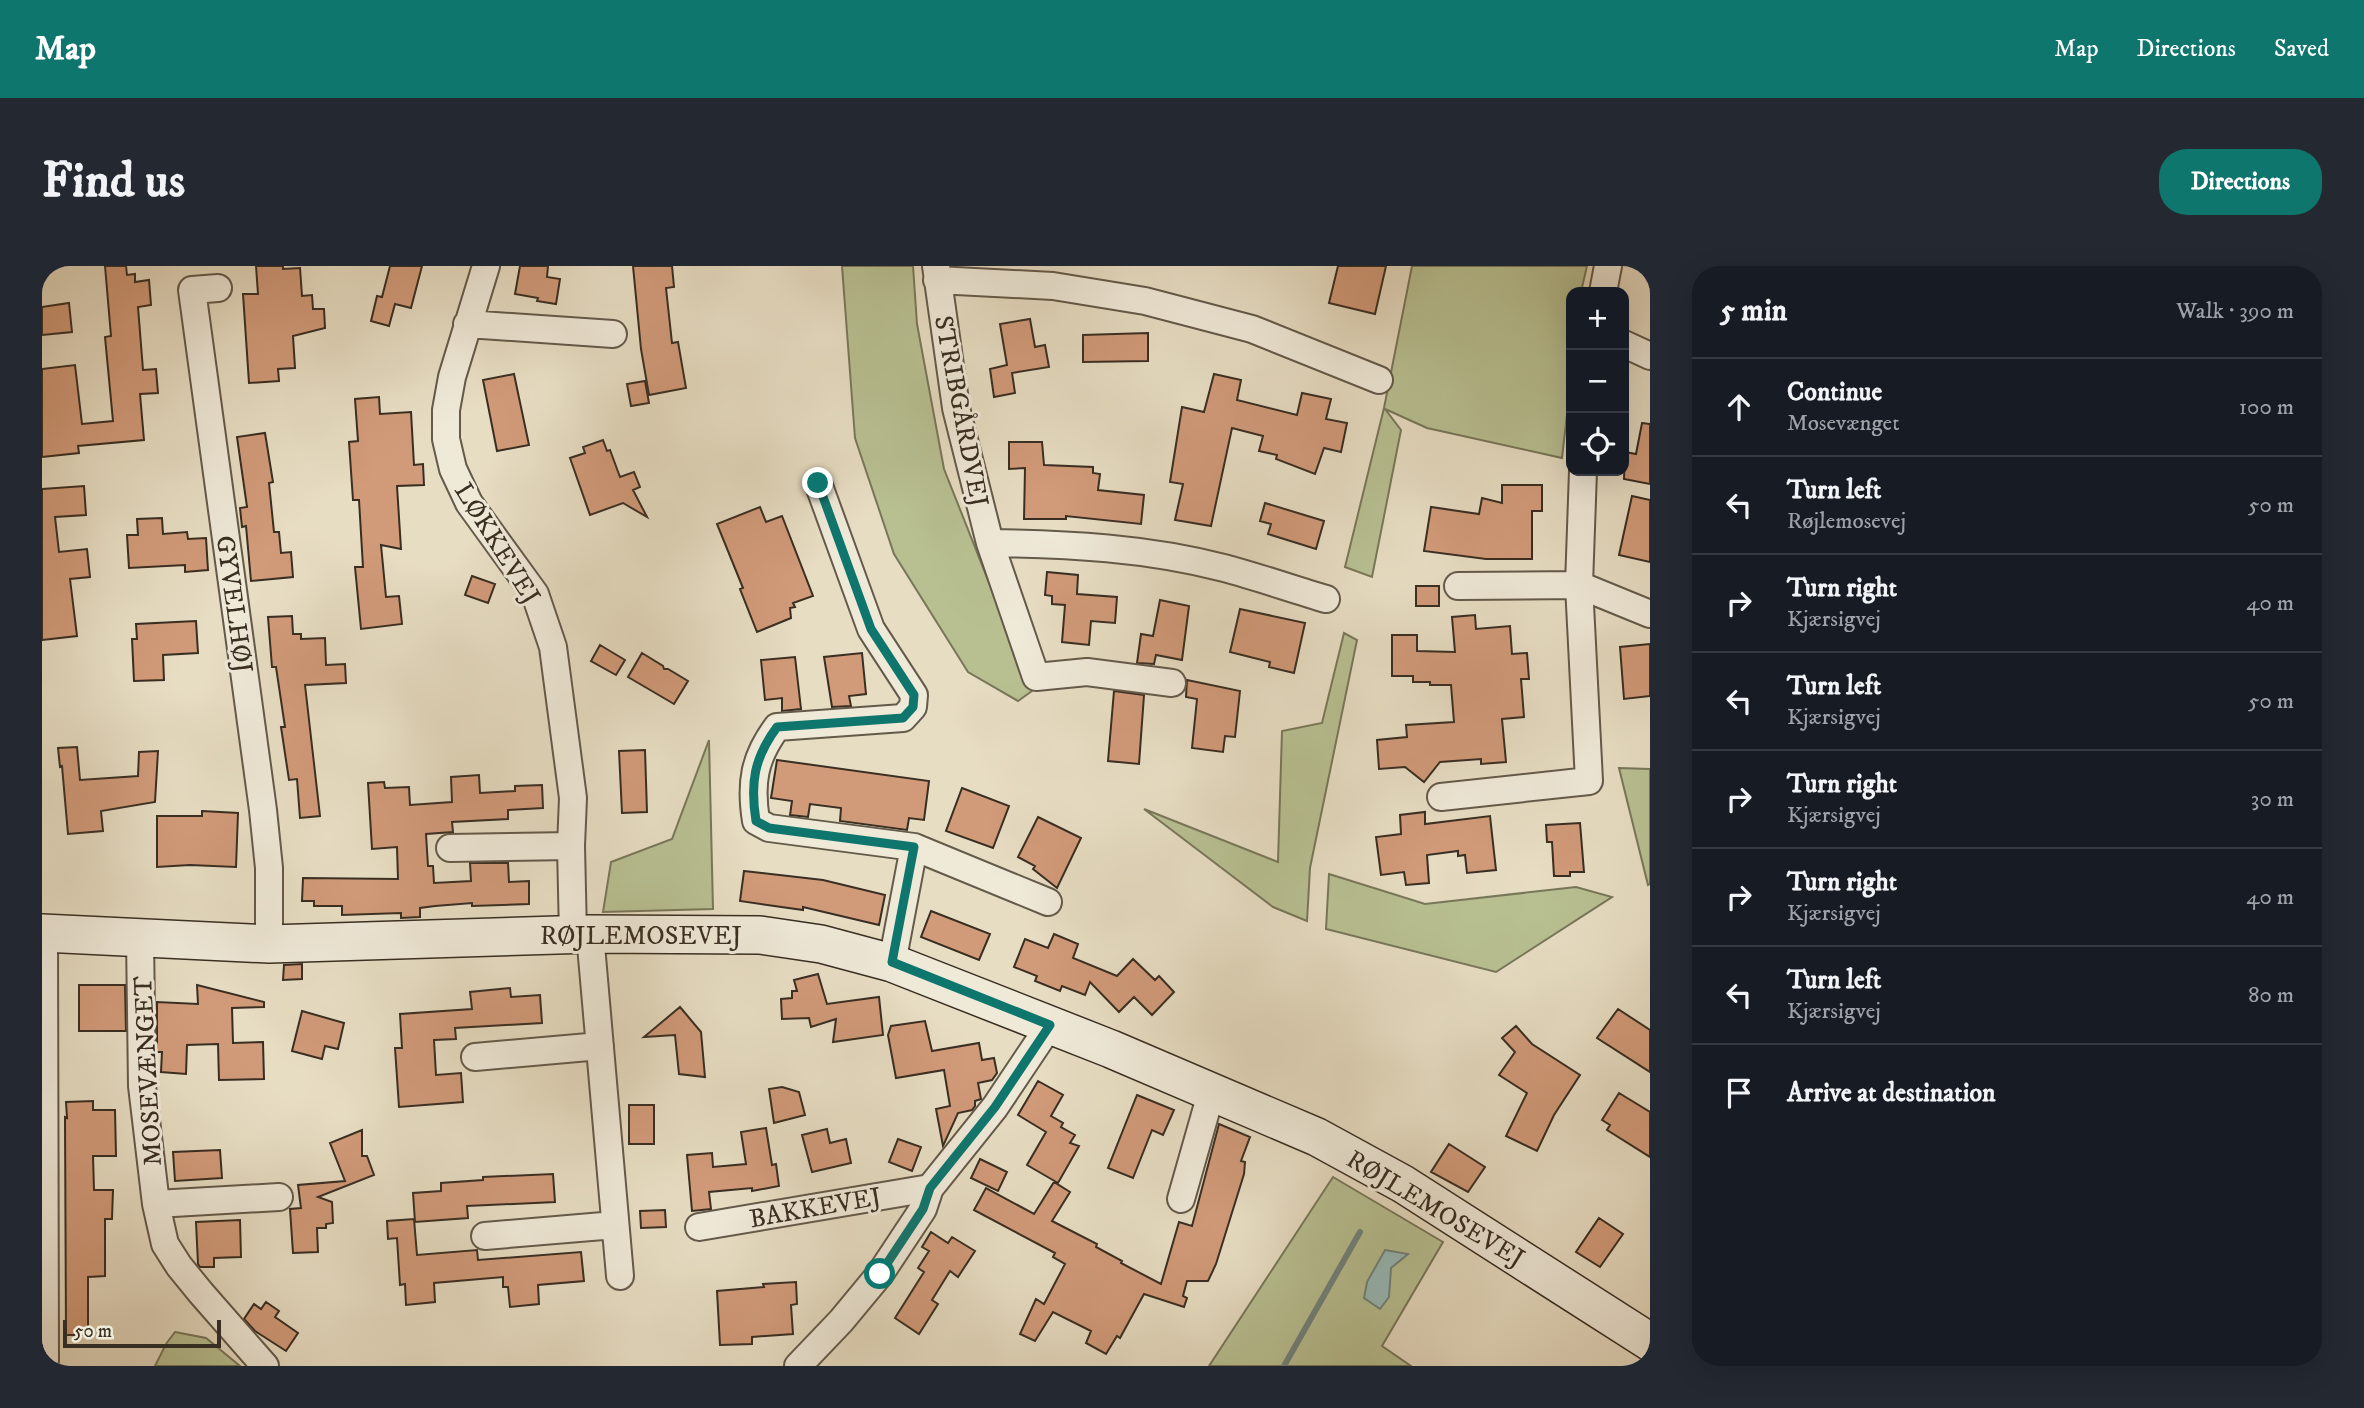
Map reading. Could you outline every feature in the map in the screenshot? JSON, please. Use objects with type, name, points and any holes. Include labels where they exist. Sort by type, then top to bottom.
[{"type":"street","name":"LØKKEVEJ","points":[[486,266],[452,377],[446,410],[446,439],[453,470],[469,503],[535,594],[554,647],[573,797],[571,846],[600,1046],[620,1276]]},
{"type":"street","points":[[1604,287],[1608,266]]},
{"type":"street","name":"STRIBGÅRDVEJ","points":[[1172,683],[1087,672],[1036,677],[990,543],[956,408],[936,273],[1053,286],[1145,301],[1252,329],[1379,380]]},
{"type":"street","name":"GYVELHØJ","points":[[218,288],[192,290],[263,810],[269,868],[269,944]]},
{"type":"street","points":[[467,324],[613,334]]},
{"type":"street","points":[[1629,346],[1650,356]]},
{"type":"street","points":[[1441,797],[1589,781],[1579,585],[1583,476]]},
{"type":"street","points":[[818,483],[871,629],[914,695],[913,707],[903,718],[777,727],[758,758],[752,794],[756,821],[769,828],[914,847],[1048,902]]},
{"type":"street","name":"STRIBGÅRDVEJ","points":[[990,543],[1075,544],[1150,554],[1223,568],[1326,599]]},
{"type":"street","points":[[1458,586],[1579,585],[1650,614]]},
{"type":"street","points":[[450,848],[571,846]]},
{"type":"street","points":[[892,962],[914,847]]},
{"type":"street","points":[[43,933],[45,1361]]},
{"type":"street","name":"RØJLEMOSEVEJ","points":[[43,933],[269,944],[582,934],[760,935],[821,944],[892,962],[1212,1090],[1317,1137],[1403,1184],[1650,1342]]},
{"type":"street","name":"MOSEVÆNGET","points":[[140,938],[142,1086],[156,1204],[165,1244],[179,1266],[265,1366]]},
{"type":"street","points":[[798,1366],[804,1356],[841,1321],[880,1274],[923,1209],[930,1188],[995,1107],[1050,1025]]},
{"type":"street","points":[[475,1057],[600,1046]]},
{"type":"street","points":[[1181,1199],[1212,1090]]},
{"type":"street","name":"BAKKEVEJ","points":[[699,1227],[930,1188]]},
{"type":"street","name":"MOSEVÆNGET","points":[[156,1204],[279,1197]]},
{"type":"street","points":[[485,1236],[615,1226]]},
{"type":"green space","points":[[842,266],[913,266],[917,324],[944,469],[1032,691],[1018,701],[968,672],[894,554],[855,438]]},
{"type":"green space","points":[[1412,266],[1587,266],[1582,287],[1566,287],[1566,423],[1562,458],[1427,428],[1385,409],[1401,430],[1372,577],[1345,567],[1384,408]]},
{"type":"green space","points":[[1344,633],[1357,640],[1310,868],[1307,921],[1273,907],[1144,809],[1278,862],[1282,731],[1322,723]]},
{"type":"green space","points":[[709,740],[713,909],[603,912],[611,862],[672,839]]},
{"type":"green space","points":[[1619,768],[1650,769],[1648,885]]},
{"type":"green space","points":[[1329,874],[1425,904],[1576,887],[1612,897],[1496,972],[1326,929]]},
{"type":"green space","points":[[1333,1177],[1443,1242],[1382,1346],[1411,1366],[1209,1366]]},
{"type":"green space","points":[[175,1332],[206,1338],[240,1366],[155,1366]]},
{"type":"water","points":[[1385,1250],[1408,1254],[1391,1268],[1389,1297],[1380,1309],[1364,1298],[1367,1282]]},
{"type":"building","points":[[105,266],[126,266],[127,275],[135,274],[135,282],[149,280],[151,305],[138,307],[143,370],[156,369],[158,393],[140,394],[144,440],[78,446],[79,453],[42,457],[42,369],[75,365],[82,424],[113,421],[105,337],[111,336]]},
{"type":"building","points":[[256,266],[300,268],[302,296],[312,295],[313,309],[324,309],[325,328],[293,336],[295,368],[278,369],[279,381],[249,383],[243,294],[258,294]]},
{"type":"building","points":[[390,266],[422,266],[411,308],[395,304],[389,326],[371,321],[377,296],[382,297]]},
{"type":"building","points":[[520,266],[548,266],[547,277],[560,279],[556,304],[515,294]]},
{"type":"building","points":[[633,266],[672,266],[674,287],[666,288],[672,343],[678,342],[686,388],[649,395],[641,349]]},
{"type":"building","points":[[1338,266],[1386,266],[1375,314],[1329,303]]},
{"type":"building","points":[[69,303],[72,332],[42,335],[42,307]]},
{"type":"building","points":[[1030,319],[1035,347],[1045,345],[1049,367],[1012,373],[1015,393],[994,397],[990,369],[1007,365],[1000,324]]},
{"type":"building","points":[[1148,333],[1148,361],[1083,362],[1083,335]]},
{"type":"building","points":[[514,374],[529,445],[497,451],[483,380]]},
{"type":"building","points":[[1214,374],[1241,380],[1237,400],[1297,415],[1302,393],[1331,399],[1326,419],[1347,423],[1341,452],[1324,448],[1315,474],[1276,459],[1277,455],[1259,451],[1263,436],[1232,428],[1211,526],[1175,520],[1183,484],[1170,482],[1182,407],[1204,412]]},
{"type":"building","points":[[645,381],[649,403],[631,406],[627,384]]},
{"type":"building","points":[[379,397],[380,414],[411,412],[414,465],[423,464],[424,485],[397,486],[401,549],[381,545],[386,597],[399,596],[402,624],[361,629],[355,567],[363,567],[359,500],[353,500],[349,442],[358,441],[355,399]]},
{"type":"building","points":[[1642,423],[1650,424],[1650,484],[1624,479],[1624,476],[1629,476],[1629,453],[1636,454]]},
{"type":"building","points":[[265,433],[273,482],[269,483],[274,532],[279,532],[281,553],[291,552],[293,577],[251,581],[246,526],[242,527],[240,508],[247,507],[237,437]]},
{"type":"building","points":[[603,440],[607,451],[610,450],[620,477],[634,472],[640,487],[633,490],[647,517],[623,503],[590,515],[570,458],[585,453],[583,447]]},
{"type":"building","points":[[1009,442],[1042,442],[1044,465],[1093,467],[1093,473],[1100,474],[1098,490],[1144,495],[1141,524],[1066,516],[1066,519],[1024,519],[1025,468],[1009,469]]},
{"type":"building","points":[[1502,485],[1542,485],[1542,511],[1532,511],[1532,559],[1486,559],[1424,551],[1431,507],[1479,514],[1482,498],[1502,503]]},
{"type":"building","points":[[84,486],[86,515],[55,517],[59,552],[87,549],[90,577],[70,579],[77,636],[42,640],[42,489]]},
{"type":"building","points":[[1632,496],[1650,500],[1650,562],[1619,555]]},
{"type":"building","points":[[1265,503],[1324,521],[1316,549],[1268,534],[1271,524],[1260,521]]},
{"type":"building","points":[[760,507],[766,522],[782,516],[813,596],[793,603],[795,607],[790,608],[791,618],[757,632],[740,589],[743,588],[717,524]]},
{"type":"building","points":[[162,518],[163,534],[187,532],[188,539],[206,538],[208,570],[185,572],[185,565],[129,568],[127,535],[138,535],[137,519]]},
{"type":"building","points":[[1047,572],[1078,575],[1077,594],[1117,597],[1115,623],[1091,621],[1089,645],[1062,642],[1065,605],[1052,604],[1052,596],[1045,595]]},
{"type":"building","points":[[472,576],[495,584],[488,603],[465,595]]},
{"type":"building","points":[[1416,586],[1439,586],[1439,606],[1416,606]]},
{"type":"building","points":[[1160,600],[1189,606],[1182,660],[1156,655],[1154,664],[1137,663],[1141,634],[1153,636]]},
{"type":"building","points":[[1240,609],[1305,623],[1294,673],[1269,667],[1270,662],[1230,652]]},
{"type":"building","points":[[1475,615],[1476,629],[1510,626],[1512,654],[1527,653],[1529,679],[1521,679],[1524,717],[1502,719],[1506,762],[1481,764],[1481,759],[1440,762],[1424,782],[1405,767],[1379,769],[1377,740],[1407,737],[1406,725],[1454,722],[1451,685],[1413,682],[1413,676],[1392,676],[1392,635],[1417,635],[1417,651],[1455,652],[1452,617]]},
{"type":"building","points":[[292,616],[293,634],[301,634],[301,639],[325,638],[326,665],[345,664],[346,683],[305,685],[320,816],[300,818],[297,779],[289,780],[281,727],[285,727],[276,667],[272,667],[268,617]]},
{"type":"building","points":[[196,621],[198,653],[163,655],[164,680],[134,681],[132,639],[137,639],[136,624]]},
{"type":"building","points":[[1650,644],[1650,696],[1624,699],[1620,647]]},
{"type":"building","points":[[600,645],[625,660],[616,675],[591,661]]},
{"type":"building","points":[[642,653],[664,669],[688,681],[674,704],[628,677]]},
{"type":"building","points":[[862,653],[866,694],[849,696],[851,706],[832,707],[824,657]]},
{"type":"building","points":[[795,657],[801,709],[782,711],[782,698],[765,700],[761,660]]},
{"type":"building","points":[[1187,680],[1240,691],[1235,737],[1225,736],[1223,752],[1192,748],[1197,699],[1186,697]]},
{"type":"building","points":[[1114,691],[1144,695],[1139,764],[1108,761]]},
{"type":"building","points":[[77,747],[80,780],[138,776],[139,752],[158,751],[155,802],[101,811],[103,831],[68,834],[58,748]]},
{"type":"building","points":[[645,750],[647,812],[622,813],[619,751]]},
{"type":"building","points":[[777,760],[929,781],[924,820],[909,818],[907,830],[840,821],[841,808],[810,804],[808,817],[790,815],[792,801],[771,798]]},
{"type":"building","points":[[479,775],[480,793],[515,791],[515,786],[542,785],[543,808],[508,810],[508,819],[452,822],[453,832],[426,834],[428,866],[433,866],[434,883],[471,881],[470,863],[508,863],[509,882],[529,881],[529,904],[472,906],[472,903],[435,906],[420,908],[420,917],[401,918],[401,913],[342,915],[342,906],[314,906],[314,901],[302,901],[303,878],[398,879],[397,847],[372,849],[368,783],[384,782],[385,788],[409,787],[410,805],[452,802],[451,777]]},
{"type":"building","points":[[962,788],[1009,806],[993,848],[946,831]]},
{"type":"building","points":[[202,811],[238,813],[236,867],[157,867],[157,816],[202,816]]},
{"type":"building","points":[[1425,812],[1425,824],[1490,816],[1496,870],[1467,873],[1465,855],[1458,856],[1458,851],[1427,855],[1429,883],[1406,885],[1404,872],[1381,875],[1376,837],[1401,834],[1400,815]]},
{"type":"building","points":[[1038,817],[1081,838],[1057,888],[1033,869],[1035,866],[1018,857]]},
{"type":"building","points":[[1580,823],[1584,872],[1570,872],[1570,876],[1554,876],[1552,842],[1547,842],[1546,825]]},
{"type":"building","points":[[744,871],[823,880],[885,895],[879,925],[803,907],[803,910],[740,901]]},
{"type":"building","points":[[931,911],[990,934],[979,960],[921,937]]},
{"type":"building","points":[[1054,934],[1078,944],[1073,958],[1117,976],[1133,959],[1155,980],[1159,976],[1174,992],[1152,1015],[1134,997],[1119,1012],[1090,982],[1085,995],[1062,986],[1060,991],[1035,981],[1037,976],[1014,967],[1025,939],[1048,948]]},
{"type":"building","points":[[302,964],[302,979],[283,980],[284,965]]},
{"type":"building","points":[[818,974],[827,1004],[879,997],[883,1035],[833,1042],[836,1019],[811,1027],[809,1018],[782,1019],[781,999],[792,998],[792,991],[797,991],[794,980]]},
{"type":"building","points":[[79,985],[125,985],[126,1031],[79,1031]]},
{"type":"building","points":[[197,985],[264,1002],[264,1007],[232,1008],[233,1043],[263,1042],[264,1079],[219,1080],[218,1044],[187,1045],[186,1074],[161,1072],[162,1052],[157,1052],[157,1002],[198,1004]]},
{"type":"building","points":[[510,988],[511,997],[540,995],[542,1023],[455,1028],[456,1039],[434,1040],[436,1075],[461,1073],[463,1102],[399,1107],[395,1048],[402,1048],[400,1014],[472,1009],[470,992]]},
{"type":"building","points":[[680,1007],[701,1032],[705,1077],[679,1074],[675,1035],[644,1037]]},
{"type":"building","points":[[1618,1009],[1650,1030],[1650,1072],[1597,1038]]},
{"type":"building","points":[[302,1011],[344,1023],[338,1049],[325,1046],[322,1059],[292,1051]]},
{"type":"building","points":[[925,1021],[932,1051],[979,1043],[982,1060],[994,1058],[997,1073],[992,1080],[978,1083],[981,1099],[975,1101],[972,1110],[958,1113],[943,1146],[936,1109],[950,1106],[944,1070],[896,1078],[888,1035],[891,1026]]},
{"type":"building","points":[[1516,1026],[1532,1044],[1580,1075],[1554,1115],[1537,1151],[1506,1136],[1527,1093],[1499,1075],[1515,1052],[1502,1038]]},
{"type":"building","points":[[1038,1081],[1063,1095],[1051,1116],[1063,1123],[1061,1127],[1075,1135],[1070,1143],[1079,1146],[1058,1183],[1027,1165],[1046,1132],[1018,1115]]},
{"type":"building","points":[[782,1087],[799,1092],[805,1115],[774,1123],[769,1089]]},
{"type":"building","points":[[1619,1093],[1650,1112],[1650,1157],[1607,1130],[1610,1125],[1602,1120]]},
{"type":"building","points":[[1137,1095],[1174,1110],[1163,1135],[1152,1130],[1133,1178],[1108,1168]]},
{"type":"building","points":[[93,1101],[93,1110],[115,1110],[116,1156],[93,1156],[94,1190],[113,1190],[112,1219],[105,1219],[105,1276],[88,1277],[88,1335],[66,1335],[66,1102]]},
{"type":"building","points":[[629,1105],[654,1105],[654,1144],[629,1144]]},
{"type":"building","points":[[1219,1124],[1250,1137],[1241,1161],[1245,1162],[1244,1174],[1216,1264],[1208,1281],[1187,1281],[1183,1296],[1187,1298],[1184,1307],[1144,1294],[1120,1338],[1117,1336],[1106,1354],[1086,1343],[1091,1331],[1053,1312],[1035,1341],[1020,1334],[1036,1299],[1044,1304],[1065,1264],[1053,1257],[1055,1253],[974,1210],[986,1188],[1034,1214],[1054,1182],[1070,1192],[1052,1221],[1097,1244],[1096,1247],[1122,1261],[1121,1263],[1161,1284],[1179,1222],[1192,1226]]},
{"type":"building","points":[[766,1128],[772,1165],[776,1164],[779,1186],[752,1191],[752,1188],[709,1192],[711,1209],[692,1211],[687,1155],[712,1153],[713,1167],[746,1164],[741,1132]]},
{"type":"building","points":[[827,1129],[830,1143],[846,1139],[851,1163],[812,1172],[802,1135]]},
{"type":"building","points":[[362,1130],[362,1156],[367,1156],[374,1175],[318,1197],[332,1202],[333,1223],[326,1224],[326,1228],[317,1228],[318,1252],[293,1253],[290,1209],[301,1208],[298,1185],[345,1181],[330,1143]]},
{"type":"building","points":[[898,1139],[921,1147],[912,1171],[889,1162]]},
{"type":"building","points":[[1449,1144],[1485,1167],[1468,1192],[1431,1172]]},
{"type":"building","points":[[220,1150],[222,1178],[175,1181],[173,1152]]},
{"type":"building","points":[[980,1159],[1007,1172],[998,1191],[971,1178]]},
{"type":"building","points":[[553,1174],[555,1202],[467,1206],[468,1218],[415,1222],[413,1193],[441,1191],[441,1183],[483,1180],[483,1177]]},
{"type":"building","points":[[665,1210],[666,1227],[641,1228],[640,1211]]},
{"type":"building","points":[[1599,1218],[1623,1234],[1600,1267],[1576,1252]]},
{"type":"building","points":[[414,1219],[417,1255],[477,1250],[478,1260],[581,1252],[584,1281],[538,1285],[539,1304],[510,1307],[508,1287],[503,1287],[503,1277],[434,1283],[435,1302],[406,1305],[405,1284],[400,1285],[397,1238],[388,1239],[387,1221]]},
{"type":"building","points":[[240,1220],[241,1257],[214,1258],[214,1267],[200,1267],[196,1222]]},
{"type":"building","points":[[931,1232],[948,1243],[952,1237],[975,1251],[958,1277],[950,1271],[932,1300],[938,1304],[919,1334],[895,1318],[924,1272],[918,1268],[929,1251],[922,1247]]},
{"type":"building","points":[[796,1282],[797,1304],[791,1305],[793,1334],[752,1337],[752,1344],[720,1345],[717,1291]]},
{"type":"building","points":[[266,1302],[279,1311],[275,1317],[298,1333],[286,1351],[255,1331],[244,1319],[254,1304],[261,1309]]},
{"type":"waterway","points":[[1284,1366],[1360,1232]]},
{"type":"route","points":[[818,483],[871,629],[914,695],[913,707],[903,718],[777,727],[758,758],[752,794],[756,821],[769,828],[914,847],[892,962],[1050,1025],[995,1107],[930,1188],[923,1209],[880,1274]]}]
